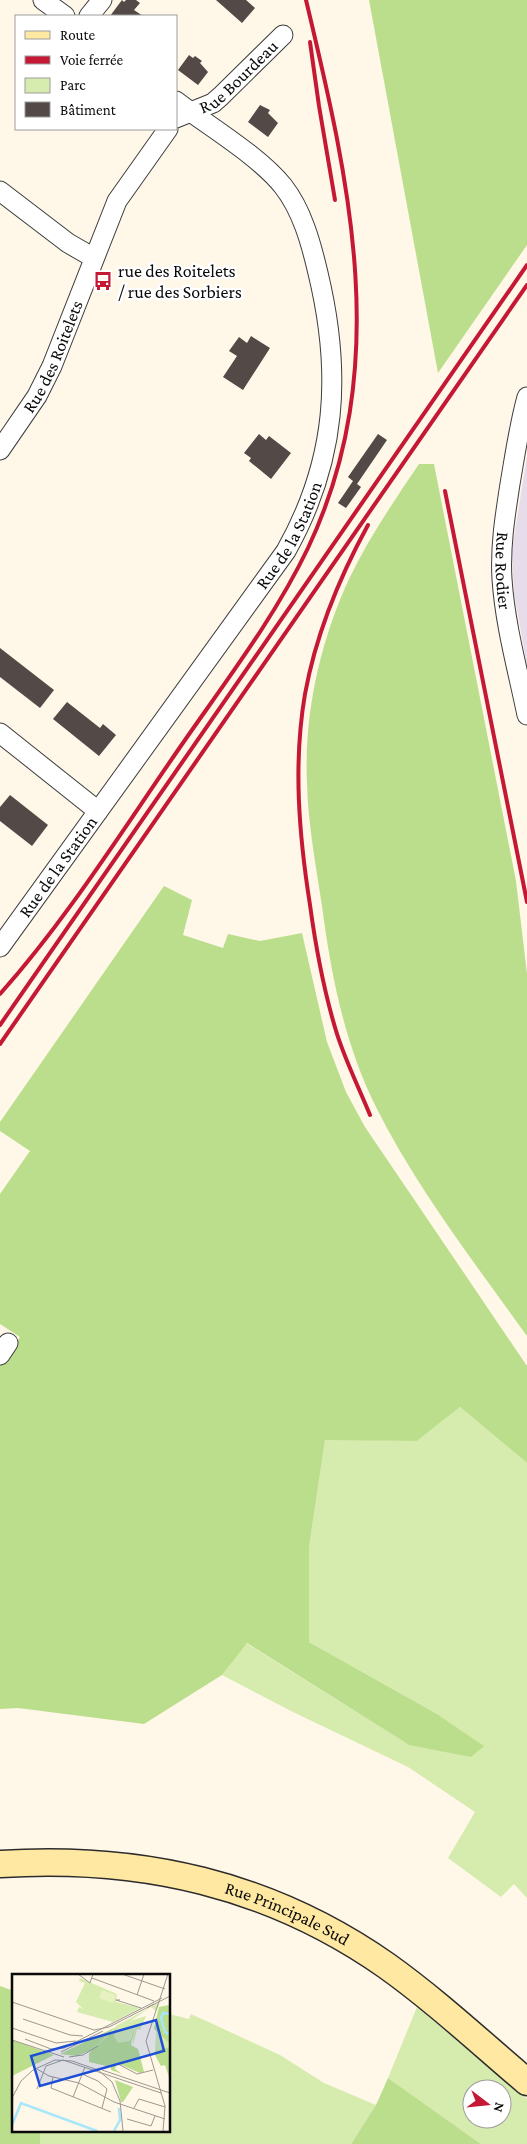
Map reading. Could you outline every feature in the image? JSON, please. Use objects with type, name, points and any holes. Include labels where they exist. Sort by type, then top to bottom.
[{"type":"street","points":[[43,0],[64,15]]},
{"type":"street","points":[[90,15],[102,0]]},
{"type":"street","name":"Rue Bourdeau","points":[[181,110],[213,103],[284,35]]},
{"type":"street","name":"Rue de la Station","points":[[0,947],[286,551],[309,504],[322,463],[329,426],[333,379],[330,337],[314,258],[296,208],[290,196],[274,176],[222,134],[181,110]]},
{"type":"street","name":"Rue des Roitelets","points":[[0,450],[44,383],[116,201],[167,130]]},
{"type":"street","points":[[0,191],[68,243],[94,258]]},
{"type":"street","name":"Rue Rodier","points":[[527,397],[517,442],[502,535],[501,559],[502,581],[509,627],[527,715]]},
{"type":"street","points":[[0,734],[98,811]]},
{"type":"street","name":"Rue Principale Sud","points":[[0,1864],[76,1862],[133,1866],[186,1876],[262,1899],[338,1935],[387,1966],[527,2082]]},
{"type":"shaded area","points":[[527,456],[527,665],[514,594],[512,549]]},
{"type":"green space","points":[[369,0],[527,0],[527,245],[438,373]]},
{"type":"green space","points":[[419,464],[434,464],[516,881],[527,974],[527,1336],[467,1253],[410,1168],[377,1109],[366,1085],[348,1035],[335,984],[311,829],[307,783],[308,730],[311,704],[322,653],[339,603],[356,564]]},
{"type":"green space","points":[[164,886],[192,900],[183,935],[223,948],[228,934],[260,941],[302,933],[327,1042],[346,1092],[365,1127],[527,1366],[527,1463],[460,1407],[417,1441],[325,1440],[309,1547],[309,1642],[437,1714],[484,1746],[471,1757],[409,1745],[247,1643],[222,1675],[144,1724],[18,1708],[0,1709],[0,1366],[20,1337],[0,1324],[0,1194],[30,1151],[0,1131],[0,1122]]},
{"type":"green space","points":[[460,1407],[527,1463],[527,1898],[514,1884],[501,1897],[448,1858],[475,1812],[408,1767],[293,1712],[222,1675],[246,1643],[409,1745],[483,1746],[437,1714],[309,1642],[309,1547],[325,1439],[417,1441]]},
{"type":"green space","points":[[0,1986],[12,1990],[12,2132],[40,2132],[40,2144],[0,2144]]},
{"type":"green space","points":[[417,2007],[503,2079],[462,2079],[462,2129],[512,2129],[512,2086],[527,2099],[527,2144],[481,2144],[388,2078]]},
{"type":"green space","points":[[170,2014],[189,2019],[191,2014],[280,2055],[324,2083],[376,2105],[351,2144],[40,2144],[40,2132],[170,2132]]},
{"type":"green space","points":[[388,2078],[481,2144],[351,2144],[376,2105]]},
{"type":"building","points":[[122,0],[124,2],[126,0],[136,0],[140,3],[134,10],[142,15],[111,15]]},
{"type":"building","points":[[216,0],[246,0],[255,8],[242,23]]},
{"type":"building","points":[[189,55],[193,58],[195,56],[202,61],[200,63],[208,72],[198,85],[178,70]]},
{"type":"building","points":[[260,105],[270,110],[268,113],[278,123],[268,137],[248,122]]},
{"type":"building","points":[[251,336],[270,348],[243,390],[223,377],[237,356],[229,351],[239,337],[247,343]]},
{"type":"building","points":[[259,434],[266,440],[269,436],[291,453],[271,479],[249,461],[251,458],[244,453]]},
{"type":"building","points":[[378,434],[387,440],[357,484],[361,487],[346,508],[338,503],[353,481],[348,477]]},
{"type":"building","points":[[0,648],[54,690],[40,708],[0,677]]},
{"type":"building","points":[[67,702],[100,728],[103,724],[116,735],[99,756],[53,719]]},
{"type":"building","points":[[10,795],[48,825],[32,846],[0,821],[0,807]]},
{"type":"railway","points":[[0,994],[70,907],[263,627],[308,548],[334,480],[350,412],[356,344],[355,276],[348,207],[337,138],[306,0]]},
{"type":"railway","points":[[310,42],[335,200]]},
{"type":"railway","points":[[0,1025],[527,265]]},
{"type":"railway","points":[[0,1044],[527,285]]},
{"type":"railway","points":[[445,491],[527,902]]},
{"type":"railway","points":[[368,525],[338,586],[315,650],[301,720],[298,773],[303,852],[312,921],[321,970],[337,1034],[348,1065],[370,1115]]},
{"type":"place","name":"rue des Roitelets / rue des Sorbiers","points":[[103,281]]}]
